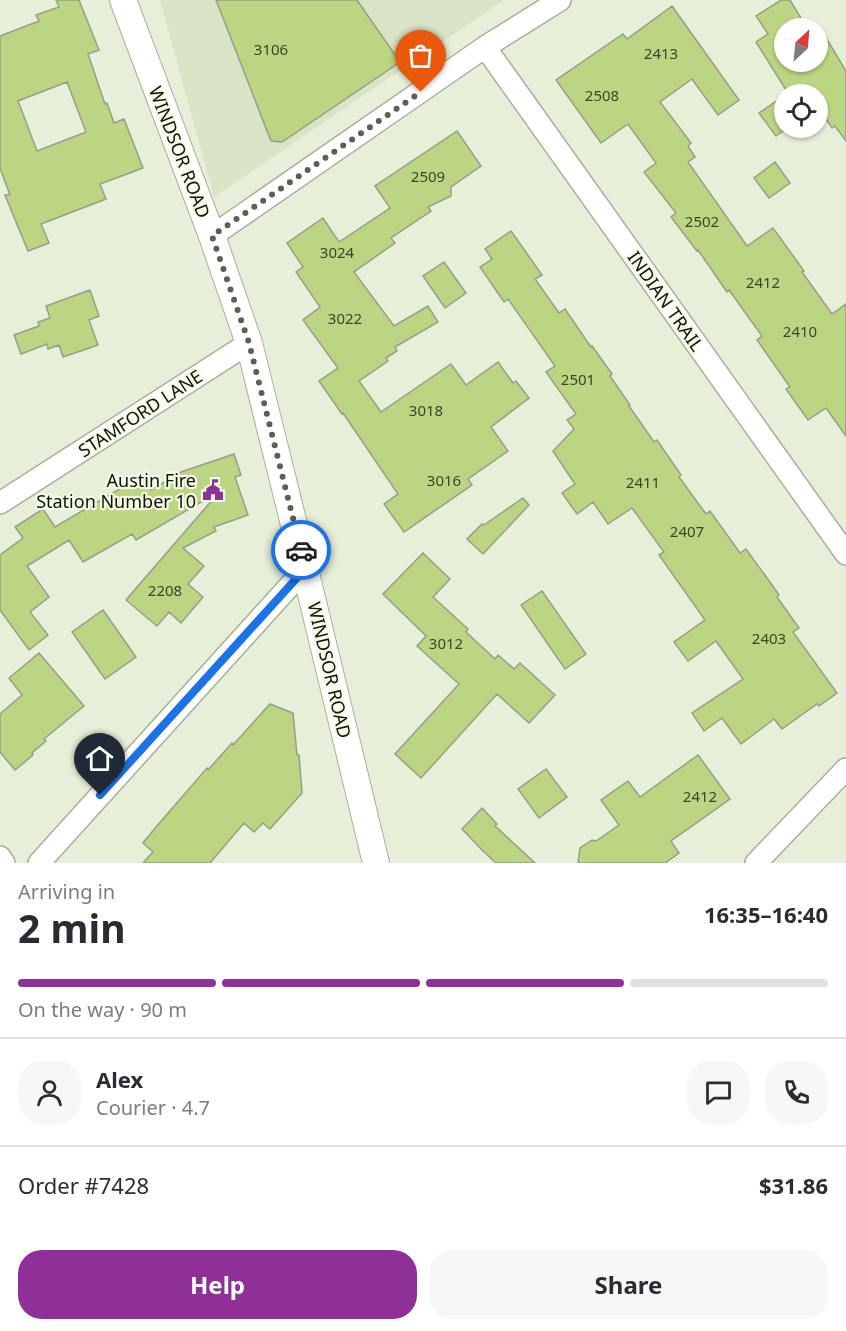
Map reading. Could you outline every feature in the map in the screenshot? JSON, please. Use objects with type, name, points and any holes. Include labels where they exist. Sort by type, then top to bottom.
[{"type":"street","name":"WINDSOR ROAD","points":[[123,0],[212,236],[249,343],[376,863]]},
{"type":"street","points":[[212,236],[485,47],[560,0]]},
{"type":"street","name":"INDIAN TRAIL","points":[[485,47],[846,554]]},
{"type":"street","name":"STAMFORD LANE","points":[[0,502],[249,343]]},
{"type":"street","points":[[39,863],[305,569]]},
{"type":"street","points":[[756,863],[846,769]]},
{"type":"street","points":[[0,857],[4,863]]},
{"type":"shaded area","points":[[160,0],[504,0],[214,197]]},
{"type":"building","points":[[56,0],[79,0],[99,50],[88,54],[105,104],[107,103],[114,123],[124,119],[143,168],[100,184],[106,199],[41,224],[49,243],[28,251],[5,195],[10,195],[0,168],[0,36],[39,21],[36,15],[59,7]],"holes":[[[67,82],[86,132],[37,151],[18,101]]]},
{"type":"building","points":[[216,0],[357,0],[400,62],[282,142],[271,141]]},
{"type":"building","points":[[781,0],[790,0],[801,18],[774,18],[774,71],[756,42],[768,34],[756,16]]},
{"type":"building","points":[[672,6],[739,100],[718,115],[692,79],[660,102],[691,143],[688,146],[695,157],[688,162],[747,246],[773,228],[832,314],[846,304],[846,436],[826,408],[808,420],[786,389],[790,387],[757,340],[762,336],[671,217],[676,213],[644,172],[656,163],[628,124],[601,143],[556,80],[623,34],[627,39]]},
{"type":"building","points":[[828,41],[846,71],[846,141],[835,126],[832,128],[828,122],[828,84],[782,84],[775,72],[828,72]]},
{"type":"building","points":[[774,103],[774,133],[759,113]]},
{"type":"building","points":[[457,131],[481,166],[451,187],[451,196],[428,207],[431,211],[391,238],[395,243],[354,272],[394,326],[428,306],[438,322],[395,347],[397,351],[386,358],[388,361],[359,381],[381,412],[451,364],[466,385],[498,362],[513,383],[516,381],[529,398],[491,427],[508,451],[468,479],[472,485],[404,532],[384,504],[398,494],[319,381],[338,368],[303,320],[320,307],[296,272],[303,267],[287,243],[323,218],[339,242],[390,208],[375,186]]},
{"type":"building","points":[[775,162],[790,183],[769,198],[754,178]]},
{"type":"building","points":[[511,231],[542,275],[535,279],[559,313],[565,309],[592,346],[612,374],[610,376],[629,406],[654,442],[657,440],[681,475],[679,477],[706,514],[710,511],[740,553],[746,549],[772,585],[779,595],[777,597],[799,628],[793,632],[837,693],[782,729],[774,719],[741,744],[722,718],[704,731],[692,713],[743,679],[716,641],[688,661],[674,642],[705,620],[659,555],[664,552],[632,508],[608,524],[593,502],[577,514],[562,493],[575,484],[553,451],[574,429],[567,420],[576,414],[546,372],[555,366],[508,299],[504,302],[480,267],[492,259],[485,249]]},
{"type":"building","points":[[444,262],[466,293],[445,308],[423,276]]},
{"type":"building","points":[[90,290],[99,316],[89,320],[98,345],[63,357],[59,345],[48,349],[47,344],[21,354],[14,335],[39,326],[38,322],[50,318],[46,306]]},
{"type":"building","points":[[234,454],[241,475],[235,477],[248,515],[214,527],[216,531],[183,548],[204,566],[188,584],[203,597],[181,623],[169,612],[157,626],[126,600],[220,491],[136,540],[132,534],[83,562],[69,540],[27,566],[49,597],[30,612],[48,635],[29,650],[0,610],[0,555],[23,538],[15,527],[43,509],[55,527],[143,475],[151,490],[181,472]]},
{"type":"building","points":[[523,498],[529,505],[483,554],[467,539],[482,524],[484,525]]},
{"type":"building","points":[[423,553],[450,579],[433,597],[468,629],[466,632],[495,659],[498,655],[514,669],[520,663],[555,695],[529,723],[497,694],[421,778],[395,754],[459,684],[417,646],[426,636],[383,594]]},
{"type":"building","points":[[542,591],[586,654],[565,669],[521,605]]},
{"type":"building","points":[[103,610],[136,657],[105,679],[72,632]]},
{"type":"building","points":[[39,653],[84,706],[44,739],[46,741],[32,753],[33,755],[15,770],[0,752],[0,714],[22,695],[9,678]]},
{"type":"building","points":[[270,704],[293,713],[302,793],[270,829],[263,823],[254,832],[244,823],[210,863],[143,863],[153,852],[143,843],[207,768],[208,770],[232,743],[233,745]]},
{"type":"building","points":[[698,755],[730,799],[671,841],[679,853],[665,863],[578,863],[580,848],[592,840],[596,841],[619,825],[601,800],[628,781],[640,797]]},
{"type":"building","points":[[546,769],[567,797],[539,818],[518,789]]},
{"type":"building","points":[[482,808],[497,824],[495,826],[535,863],[496,863],[483,851],[462,829]]},
{"type":"way so far","points":[[301,550],[249,343],[212,236],[421,92]]},
{"type":"place","name":"Austin Fire Station Number 10","points":[[213,490]]},
{"type":"route","points":[[100,795],[305,569],[301,550]]}]
